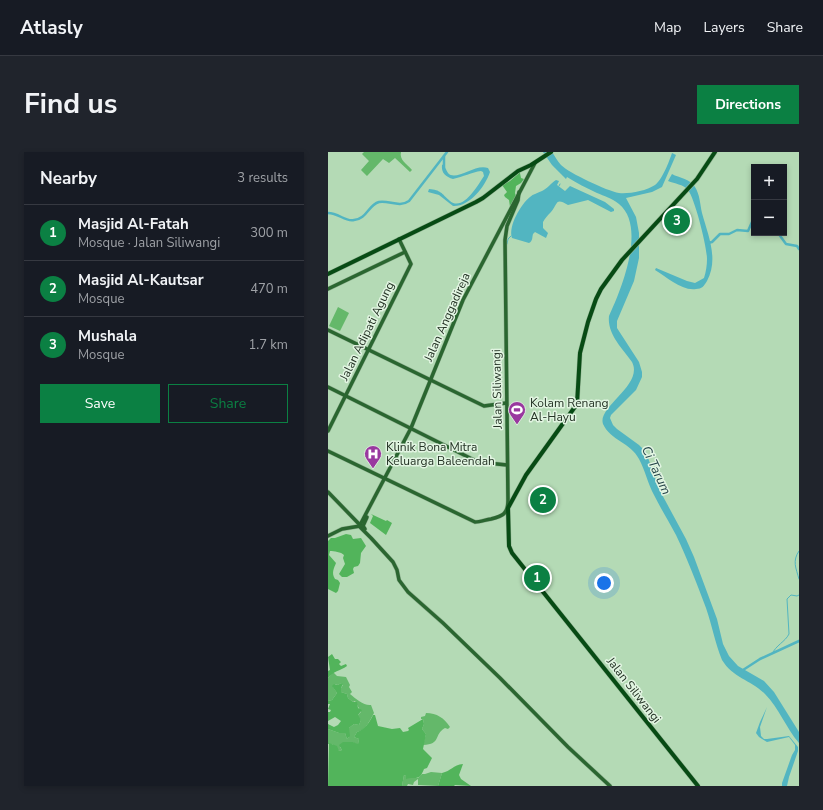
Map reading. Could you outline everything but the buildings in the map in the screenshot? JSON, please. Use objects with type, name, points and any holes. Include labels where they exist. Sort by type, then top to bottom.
[{"type":"main road","points":[[546,157],[551,152]]},
{"type":"main road","points":[[328,274],[476,202],[518,171],[533,165],[555,152]]},
{"type":"main road","points":[[502,516],[530,469],[577,404],[580,354],[588,322],[596,299],[625,256],[693,183],[715,152]]},
{"type":"main road","name":"Jalan Anggadireja","points":[[361,526],[411,428],[463,300],[533,165]]},
{"type":"main road","name":"Jalan Siliwangi","points":[[519,192],[518,200],[507,226],[505,240],[509,546],[512,553],[698,786]]},
{"type":"main road","name":"Jalan Adipati Agung","points":[[328,432],[411,264],[398,239]]},
{"type":"main road","points":[[328,289],[405,252]]},
{"type":"main road","points":[[328,330],[455,393],[485,406],[506,403]]},
{"type":"main road","points":[[328,386],[478,462],[507,464]]},
{"type":"main road","points":[[328,451],[475,522],[502,516],[508,517]]},
{"type":"main road","points":[[328,492],[393,562],[397,570],[399,580],[408,592],[443,622],[568,747],[610,786]]},
{"type":"main road","points":[[508,496],[511,498],[514,496]]},
{"type":"main road","points":[[328,536],[336,532],[361,526]]},
{"type":"green space","points":[[364,152],[401,152],[402,160],[412,170],[410,172],[395,158],[389,163],[383,159],[367,176],[361,170],[369,161],[362,154]]},
{"type":"green space","points":[[519,173],[521,178],[524,179],[516,186],[516,196],[510,207],[509,200],[504,195],[507,192],[502,185],[510,181]]},
{"type":"green space","points":[[338,307],[349,313],[340,331],[329,326]]},
{"type":"green space","points":[[371,514],[392,523],[386,535],[370,523],[373,516]]},
{"type":"green space","points":[[346,534],[351,535],[353,539],[361,538],[366,546],[361,553],[360,563],[353,569],[354,573],[347,577],[342,577],[339,574],[345,564],[343,558],[344,555],[339,552],[330,551],[329,555],[336,563],[333,575],[340,583],[336,593],[328,589],[328,541],[331,538]]},
{"type":"green space","points":[[332,654],[335,659],[338,659],[341,662],[339,664],[341,666],[346,664],[347,666],[332,674],[328,678],[328,671],[330,670],[328,657]]},
{"type":"green space","points":[[333,672],[337,676],[346,677],[352,692],[350,694],[357,700],[371,705],[374,713],[365,727],[357,732],[354,737],[359,739],[358,745],[353,742],[349,742],[340,747],[342,750],[339,751],[332,744],[328,744],[328,729],[339,733],[345,733],[347,739],[349,737],[349,728],[354,724],[359,725],[361,720],[358,715],[361,712],[355,701],[353,702],[348,698],[347,694],[341,692],[343,685],[341,683],[338,685],[335,684],[333,687],[337,693],[332,700],[328,701],[328,678]]},
{"type":"green space","points":[[341,683],[343,684],[341,692],[347,694],[348,698],[353,702],[357,702],[358,708],[362,710],[358,715],[361,720],[359,725],[354,724],[349,728],[350,736],[347,739],[345,733],[339,733],[328,729],[328,724],[334,727],[341,721],[335,717],[328,721],[328,712],[331,710],[328,709],[330,704],[328,704],[328,701],[332,700],[337,693],[332,686],[334,684],[338,685]]},
{"type":"green space","points":[[426,713],[434,714],[440,717],[450,727],[441,731],[433,743],[423,745],[426,734],[422,729],[424,724],[421,717],[425,716]]},
{"type":"green space","points":[[373,715],[375,715],[378,726],[392,729],[400,728],[403,732],[408,731],[408,728],[423,719],[424,724],[422,729],[426,734],[423,749],[432,758],[427,768],[424,769],[417,778],[406,779],[406,776],[404,775],[402,786],[328,786],[329,743],[337,746],[339,751],[342,750],[339,745],[343,742],[353,742],[358,744],[359,739],[354,737],[357,732],[366,725]]},
{"type":"green space","points":[[463,764],[459,775],[461,779],[471,786],[438,786],[442,773]]},
{"type":"green space","points":[[431,772],[442,773],[438,786],[418,785],[418,779],[413,785],[408,784],[407,786],[402,786],[404,775],[406,778],[418,778],[422,774]]},
{"type":"water","points":[[543,152],[552,152],[561,165],[580,177],[613,192],[619,193],[642,190],[658,183],[672,153],[676,155],[662,187],[652,192],[626,198],[636,217],[639,233],[639,258],[634,281],[617,321],[617,328],[639,362],[642,377],[636,390],[611,415],[610,418],[613,425],[617,429],[646,452],[659,489],[694,557],[717,619],[723,644],[729,656],[738,666],[764,681],[774,692],[799,732],[799,743],[765,694],[760,689],[731,671],[722,660],[706,608],[688,562],[676,535],[652,491],[639,459],[631,449],[610,434],[603,424],[603,417],[607,410],[627,387],[632,379],[634,371],[632,362],[613,335],[609,323],[609,316],[620,291],[629,259],[631,228],[627,214],[619,204],[567,177],[566,179],[552,165]]},
{"type":"water","points":[[444,164],[446,170],[451,175],[461,174],[483,167],[488,168],[490,172],[488,178],[476,195],[465,203],[453,206],[439,195],[428,192],[429,189],[439,191],[450,201],[460,203],[470,196],[484,176],[483,172],[481,171],[453,179],[446,176],[443,172],[442,165]]},
{"type":"water","points":[[672,174],[691,182],[697,190],[699,196],[712,256],[710,273],[704,286],[701,288],[685,288],[674,283],[655,270],[656,268],[695,283],[704,278],[706,271],[707,259],[705,244],[694,203],[686,188],[668,181]]},
{"type":"water","points":[[556,180],[559,181],[557,185],[565,191],[570,186],[605,202],[614,209],[614,211],[611,212],[588,200],[568,205],[557,202],[543,222],[543,228],[548,233],[546,238],[535,232],[529,243],[512,238],[511,233],[516,216],[526,200],[544,190]]},
{"type":"water","points":[[767,707],[760,727],[761,736],[764,739],[767,739],[789,736],[798,747],[787,786],[782,786],[782,783],[795,750],[795,745],[789,737],[767,742],[756,733]]},
{"type":"waterway","points":[[328,213],[335,214],[348,220],[354,220],[365,215],[372,206],[379,202],[402,204],[409,201],[447,152]]},
{"type":"waterway","points":[[444,156],[444,167]]},
{"type":"waterway","points":[[708,243],[712,242],[720,234],[729,234],[737,230],[748,231],[751,224]]},
{"type":"waterway","points":[[507,244],[508,239],[511,236]]},
{"type":"waterway","points":[[780,236],[786,244],[797,246],[799,249]]},
{"type":"waterway","points":[[799,551],[795,561],[799,579]]},
{"type":"waterway","points":[[772,654],[789,634],[787,599],[791,595],[799,595]]},
{"type":"waterway","points":[[743,670],[760,659],[799,641]]},
{"type":"place","name":"Mushala","points":[[677,221]]},
{"type":"place","name":"Kolam Renang Al-Hayu","points":[[517,425]]},
{"type":"place","name":"Klinik Bona Mitra Keluarga Baleendah","points":[[373,469]]},
{"type":"place","name":"Masjid Al-Kautsar","points":[[543,500]]},
{"type":"place","name":"Masjid Al-Fatah","points":[[537,578]]},
{"type":"water label","name":"Ci Tarum","points":[[657,470]]}]
